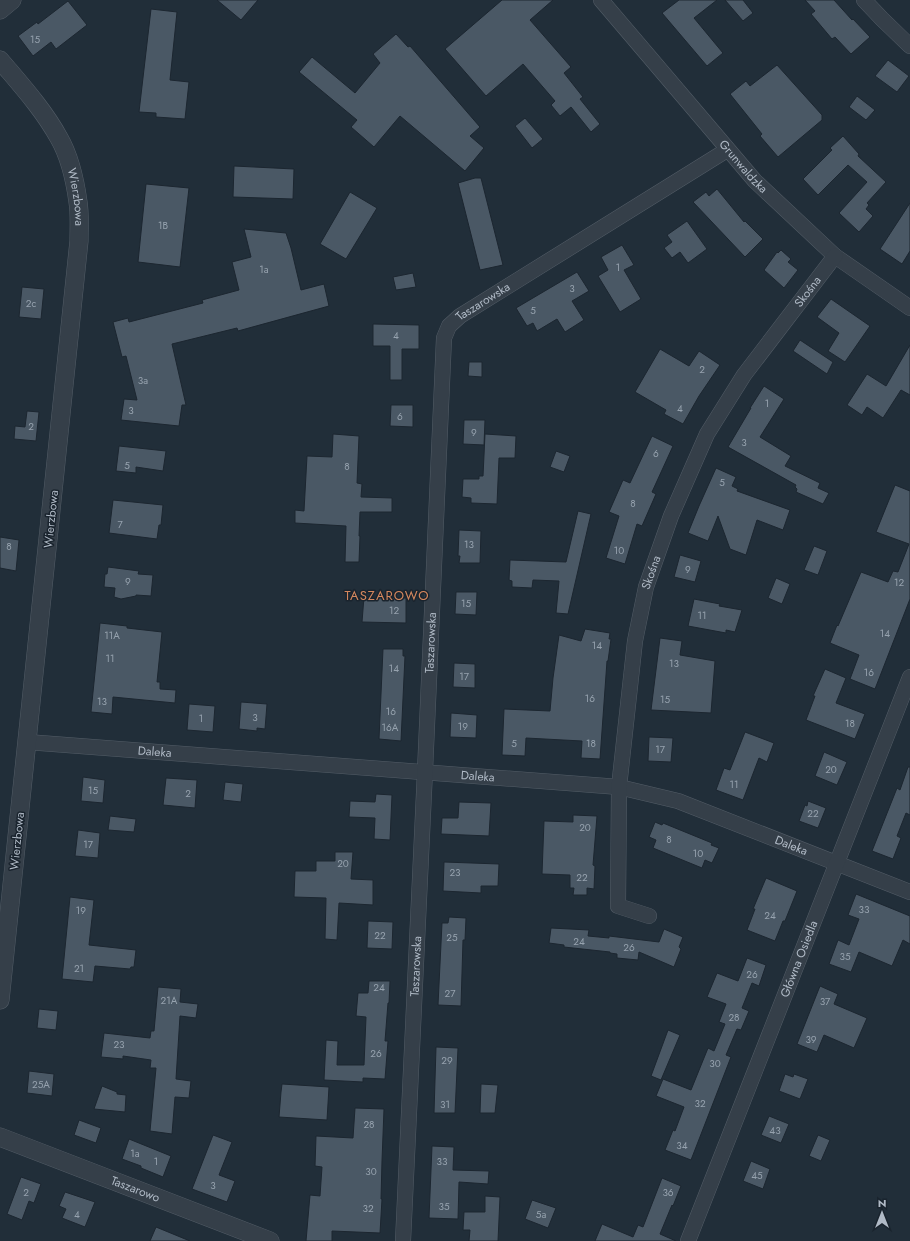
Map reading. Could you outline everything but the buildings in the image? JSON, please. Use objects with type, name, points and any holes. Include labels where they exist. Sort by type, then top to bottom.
[{"type":"street","points":[[0,10],[12,0]]},
{"type":"street","name":"Grunwaldzka","points":[[601,0],[690,103],[727,150],[754,181],[834,256],[910,308]]},
{"type":"street","points":[[864,0],[910,46]]},
{"type":"street","name":"Wierzbowa","points":[[0,60],[41,109],[60,138],[73,172],[79,204],[79,241],[75,288],[0,1000]]},
{"type":"street","name":"Taszarowska","points":[[403,1241],[444,338],[449,326],[460,316],[727,150]]},
{"type":"street","name":"Skośna","points":[[649,916],[618,906],[619,787],[635,641],[646,587],[671,516],[706,434],[744,375],[834,256]]},
{"type":"street","name":"Główna Osiedla","points":[[688,1241],[910,677]]},
{"type":"street","name":"Daleka","points":[[27,742],[425,771],[619,787],[678,801],[910,892]]},
{"type":"street","name":"Taszarowo","points":[[0,1137],[270,1241]]},
{"type":"district","name":"TASZAROWO","points":[[387,595]]}]
